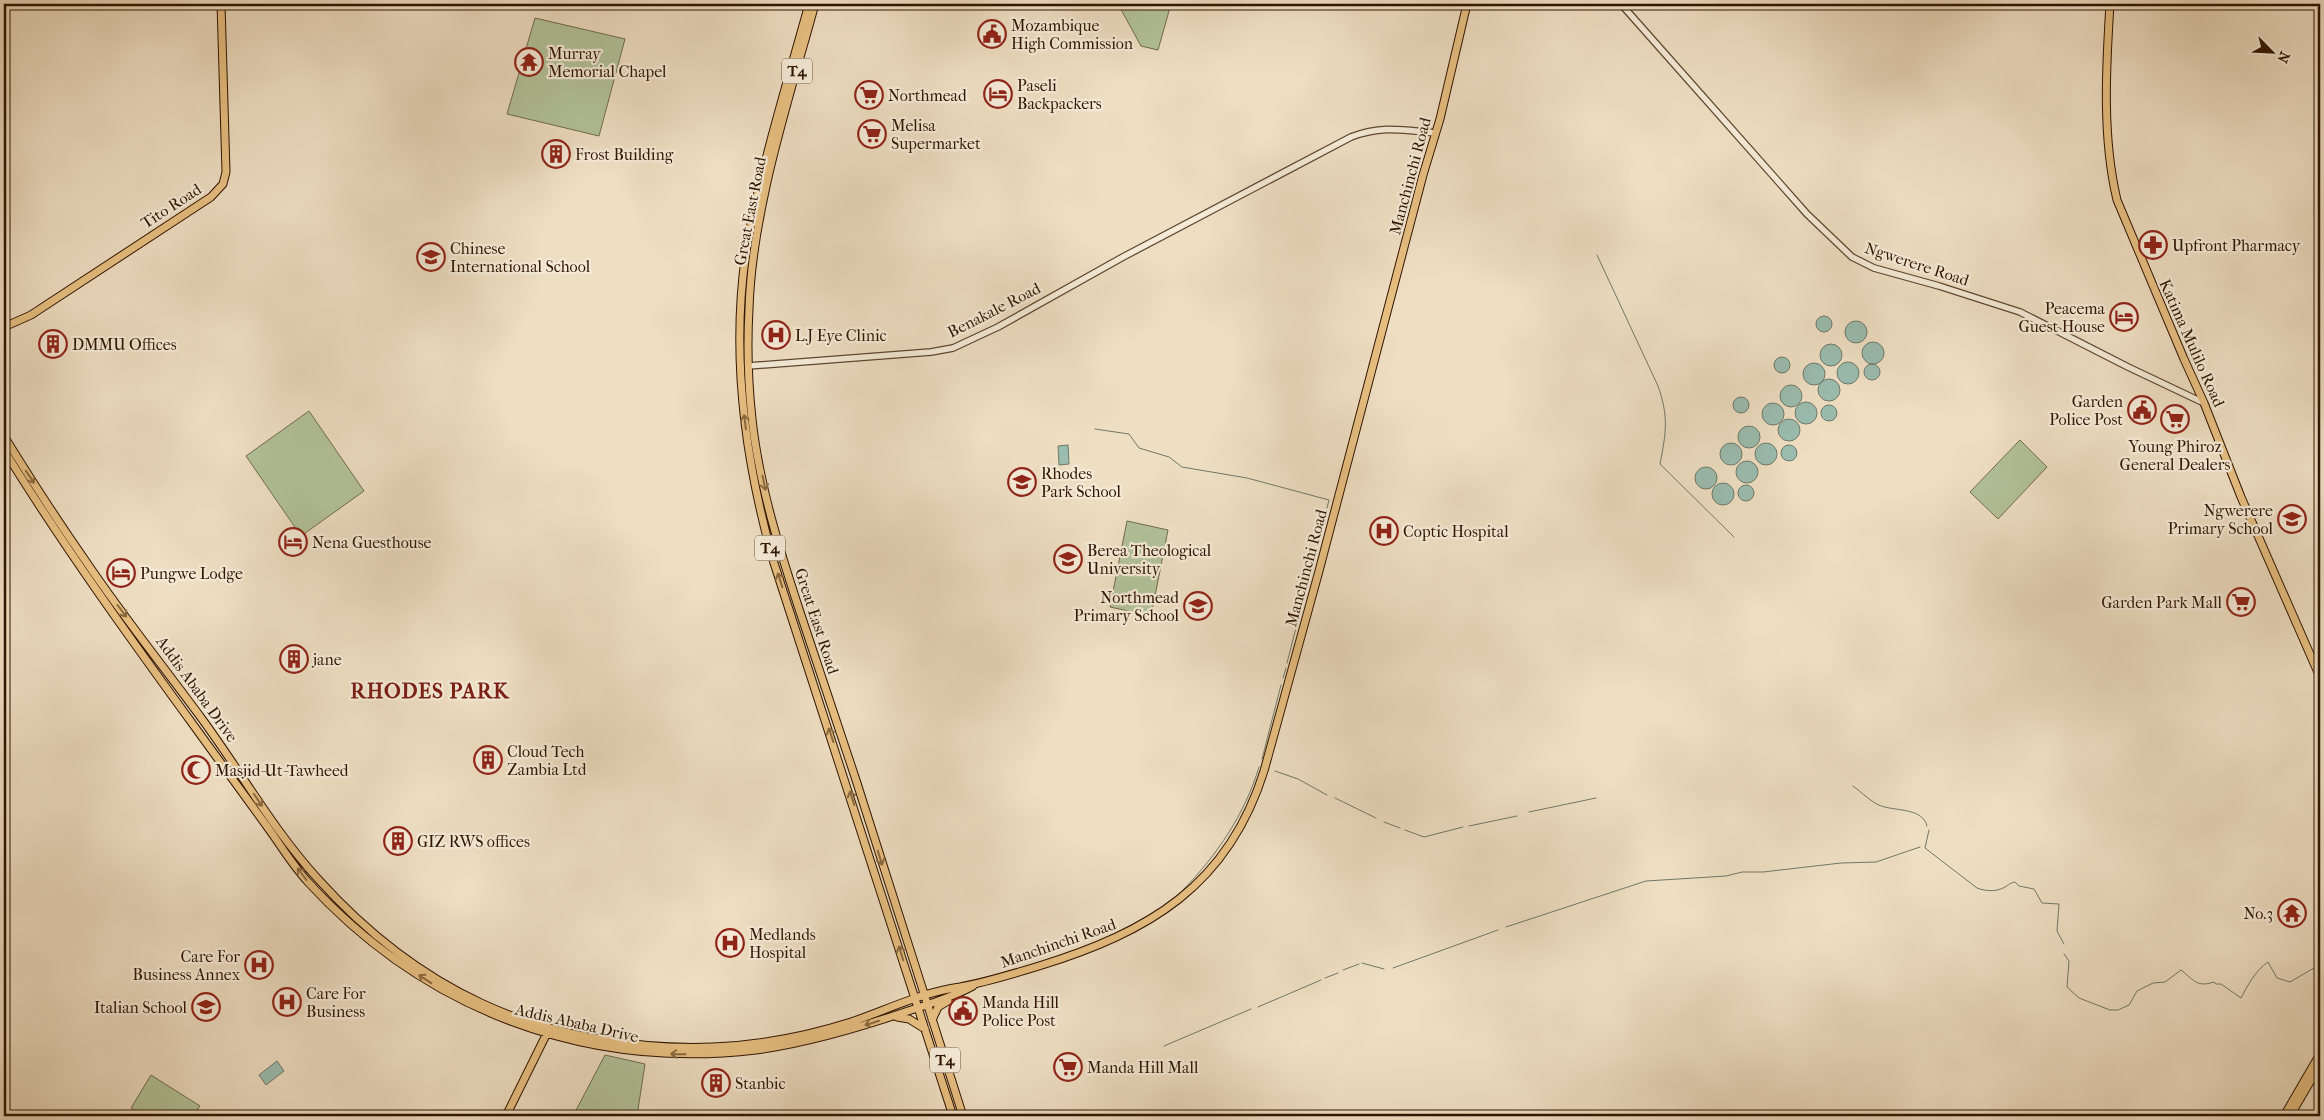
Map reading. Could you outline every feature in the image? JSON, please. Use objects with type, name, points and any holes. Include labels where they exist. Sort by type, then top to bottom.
[{"type":"main road","name":"Tito Road","points":[[4,327],[31,316],[211,197],[223,184],[226,172],[226,153],[221,4]]},
{"type":"main road","name":"Great East Road","points":[[809,4],[772,137],[749,235],[741,333],[744,418],[764,529],[774,563],[953,1116]]},
{"type":"main road","name":"Great East Road","points":[[815,4],[780,133],[757,234],[749,307],[748,366],[756,450],[772,522],[963,1116]]},
{"type":"main road","name":"Manchinchi Road","points":[[924,996],[951,988],[975,985],[1069,957],[1108,943],[1154,918],[1184,896],[1223,854],[1242,824],[1258,790],[1264,771],[1317,580],[1423,175],[1436,133],[1467,4]]},
{"type":"main road","name":"Katima Mulilo Road","points":[[2110,4],[2107,91],[2114,190],[2122,215],[2204,403],[2240,497],[2320,677]]},
{"type":"main road","name":"Addis Ababa Drive","points":[[4,436],[85,561],[222,747],[286,841],[316,877],[362,923],[390,947],[449,986],[505,1013],[548,1030],[639,1052],[716,1054],[770,1048],[813,1040],[927,1005]]},
{"type":"main road","name":"Addis Ababa Drive","points":[[4,450],[97,593],[308,882],[392,958],[462,1001],[504,1020],[534,1030],[548,1030],[640,1044],[715,1047],[810,1034],[924,996]]},
{"type":"main road","name":"Manchinchi Road","points":[[927,1005],[958,994],[975,985]]},
{"type":"main road","points":[[906,1003],[913,991]]},
{"type":"main road","points":[[932,1020],[938,1007],[958,994]]},
{"type":"main road","points":[[891,1017],[909,1019],[925,1029]]},
{"type":"main road","points":[[534,1030],[539,1035],[541,1045]]},
{"type":"main road","points":[[506,1116],[548,1030]]},
{"type":"main road","points":[[2284,1116],[2320,1054]]},
{"type":"main road","points":[[2290,1116],[2320,1065]]},
{"type":"street","name":"Ngwerere Road","points":[[1621,4],[1807,214],[1852,257],[1874,268],[1939,286],[2020,312],[2204,403]]},
{"type":"street","name":"Benakale Road","points":[[748,366],[931,352],[953,348],[998,327],[1123,257],[1351,136],[1370,130],[1388,128],[1436,133]]},
{"type":"shaded area","points":[[1118,4],[1171,4],[1158,50],[1141,46]]},
{"type":"shaded area","points":[[535,18],[625,39],[599,136],[507,114]]},
{"type":"shaded area","points":[[1824,316],[1830,318],[1832,324],[1830,330],[1824,332],[1818,330],[1816,324],[1818,318]]},
{"type":"shaded area","points":[[1856,321],[1866,328],[1867,332],[1860,342],[1856,343],[1846,336],[1845,332],[1852,322]]},
{"type":"shaded area","points":[[1873,342],[1883,349],[1884,353],[1877,363],[1873,364],[1863,357],[1862,353],[1869,343]]},
{"type":"shaded area","points":[[1831,344],[1841,351],[1842,355],[1835,365],[1831,366],[1821,359],[1820,355],[1827,345]]},
{"type":"shaded area","points":[[1782,357],[1788,359],[1790,365],[1788,371],[1782,373],[1776,371],[1774,365],[1776,359]]},
{"type":"shaded area","points":[[1848,362],[1858,369],[1859,373],[1852,383],[1848,384],[1838,377],[1837,373],[1844,363]]},
{"type":"shaded area","points":[[1814,363],[1824,370],[1825,374],[1818,384],[1814,385],[1804,378],[1803,374],[1810,364]]},
{"type":"shaded area","points":[[1872,364],[1878,366],[1880,372],[1878,378],[1872,380],[1866,378],[1864,372],[1866,366]]},
{"type":"shaded area","points":[[1829,379],[1839,386],[1840,390],[1833,400],[1829,401],[1819,394],[1818,390],[1825,380]]},
{"type":"shaded area","points":[[1791,385],[1801,392],[1802,396],[1795,406],[1791,407],[1781,400],[1780,396],[1787,386]]},
{"type":"shaded area","points":[[1741,397],[1747,399],[1749,405],[1747,411],[1741,413],[1735,411],[1733,405],[1735,399]]},
{"type":"shaded area","points":[[1806,402],[1816,409],[1817,413],[1810,423],[1806,424],[1796,417],[1795,413],[1802,403]]},
{"type":"shaded area","points":[[1773,403],[1783,410],[1784,414],[1777,424],[1773,425],[1763,418],[1762,414],[1769,404]]},
{"type":"shaded area","points":[[1829,405],[1835,407],[1837,413],[1835,419],[1829,421],[1823,419],[1821,413],[1823,407]]},
{"type":"shaded area","points":[[309,411],[364,491],[301,536],[246,456]]},
{"type":"shaded area","points":[[1789,419],[1799,426],[1800,430],[1793,440],[1789,441],[1779,434],[1778,430],[1785,420]]},
{"type":"shaded area","points":[[1749,426],[1759,433],[1760,437],[1753,447],[1749,448],[1739,441],[1738,437],[1745,427]]},
{"type":"shaded area","points":[[2020,440],[2047,467],[1998,519],[1970,492]]},
{"type":"shaded area","points":[[1731,443],[1741,450],[1742,454],[1735,464],[1731,465],[1721,458],[1720,454],[1727,444]]},
{"type":"shaded area","points":[[1766,443],[1776,450],[1777,454],[1770,464],[1766,465],[1756,458],[1755,454],[1762,444]]},
{"type":"shaded area","points":[[1068,445],[1069,464],[1059,465],[1058,446]]},
{"type":"shaded area","points":[[1789,445],[1795,447],[1797,453],[1795,459],[1789,461],[1783,459],[1781,453],[1783,447]]},
{"type":"shaded area","points":[[1747,461],[1757,468],[1758,472],[1751,482],[1747,483],[1737,476],[1736,472],[1743,462]]},
{"type":"shaded area","points":[[1706,467],[1716,474],[1717,478],[1710,488],[1706,489],[1696,482],[1695,478],[1702,468]]},
{"type":"shaded area","points":[[1723,483],[1733,490],[1734,494],[1727,504],[1723,505],[1713,498],[1712,494],[1719,484]]},
{"type":"shaded area","points":[[1746,485],[1752,487],[1754,493],[1752,499],[1746,501],[1740,499],[1738,493],[1740,487]]},
{"type":"shaded area","points":[[1127,521],[1168,530],[1151,616],[1110,607]]},
{"type":"shaded area","points":[[605,1055],[645,1064],[637,1116],[573,1116]]},
{"type":"shaded area","points":[[277,1061],[284,1071],[266,1085],[259,1075]]},
{"type":"shaded area","points":[[151,1075],[200,1106],[193,1116],[145,1116],[131,1108]]},
{"type":"waterway","points":[[1597,255],[1658,386],[1665,416],[1664,443],[1660,464],[1734,537]]},
{"type":"waterway","points":[[1095,429],[1129,434],[1139,448],[1169,457],[1182,467],[1247,478],[1329,500],[1319,540]]},
{"type":"waterway","points":[[1316,553],[1317,545]]},
{"type":"waterway","points":[[1312,565],[1314,559]]},
{"type":"waterway","points":[[1287,663],[1310,573]]},
{"type":"waterway","points":[[1283,678],[1286,668]]},
{"type":"waterway","points":[[1262,759],[1281,685]]},
{"type":"waterway","points":[[1183,890],[1207,863],[1238,817],[1259,767]]},
{"type":"waterway","points":[[1275,771],[1298,779],[1327,795]]},
{"type":"waterway","points":[[1853,786],[1881,806],[1905,810],[1919,815],[1924,819],[1927,826]]},
{"type":"waterway","points":[[1335,798],[1376,818]]},
{"type":"waterway","points":[[1529,812],[1596,798]]},
{"type":"waterway","points":[[1469,826],[1517,816]]},
{"type":"waterway","points":[[1384,822],[1400,828]]},
{"type":"waterway","points":[[1405,830],[1424,837],[1463,827]]},
{"type":"waterway","points":[[1929,830],[1925,848],[1977,888],[1997,890],[2015,882],[2019,886],[2034,889],[2042,903],[2059,904],[2057,931],[2064,944]]},
{"type":"waterway","points":[[1506,927],[1646,881],[1726,876],[1742,872],[1763,872],[1841,863],[1876,862],[1920,847]]},
{"type":"waterway","points":[[1393,968],[1498,930]]},
{"type":"waterway","points":[[2064,954],[2069,961],[2067,987],[2079,998],[2110,1010],[2118,1010],[2129,1005],[2137,991],[2153,983],[2165,982],[2181,970],[2195,982],[2221,984],[2241,998],[2249,983],[2268,962],[2277,978],[2290,982],[2314,968],[2320,969]]},
{"type":"waterway","points":[[1362,963],[1384,969]]},
{"type":"waterway","points":[[1343,970],[1359,964]]},
{"type":"waterway","points":[[1325,978],[1338,973]]},
{"type":"waterway","points":[[1258,1007],[1321,980]]},
{"type":"waterway","points":[[1164,1046],[1251,1009]]},
{"type":"place","name":"Mozambique High Commission","points":[[992,34]]},
{"type":"place","name":"Murray Memorial Chapel","points":[[529,62]]},
{"type":"place","name":"Paseli Backpackers","points":[[998,94]]},
{"type":"place","name":"Northmead","points":[[869,95]]},
{"type":"place","name":"Melisa Supermarket","points":[[872,134]]},
{"type":"place","name":"Frost Building","points":[[556,154]]},
{"type":"place","name":"Upfront Pharmacy","points":[[2153,245]]},
{"type":"place","name":"Chinese International School","points":[[431,257]]},
{"type":"place","name":"Peacema Guest House","points":[[2124,317]]},
{"type":"place","name":"L.J Eye Clinic","points":[[776,335]]},
{"type":"place","name":"DMMU Offices","points":[[53,344]]},
{"type":"place","name":"Garden Police Post","points":[[2142,410]]},
{"type":"place","name":"Young Phiroz General Dealers","points":[[2175,419]]},
{"type":"place","name":"Rhodes Park School","points":[[1022,482]]},
{"type":"place","name":"Ngwerere Primary School","points":[[2292,519]]},
{"type":"place","name":"Coptic Hospital","points":[[1384,531]]},
{"type":"place","name":"Nena Guesthouse","points":[[293,542]]},
{"type":"place","name":"Berea Theological University","points":[[1068,559]]},
{"type":"place","name":"Pungwe Lodge","points":[[121,573]]},
{"type":"place","name":"Garden Park Mall","points":[[2241,602]]},
{"type":"place","name":"Northmead Primary School","points":[[1198,606]]},
{"type":"place","name":"jane","points":[[294,659]]},
{"type":"place","name":"Cloud Tech Zambia Ltd","points":[[488,760]]},
{"type":"place","name":"Masjid-Ut-Tawheed","points":[[196,770]]},
{"type":"place","name":"GIZ RWS offices","points":[[398,841]]},
{"type":"place","name":"No.3","points":[[2292,913]]},
{"type":"place","name":"Medlands Hospital","points":[[730,943]]},
{"type":"place","name":"Care For Business Annex","points":[[259,965]]},
{"type":"place","name":"Care For Business","points":[[287,1002]]},
{"type":"place","name":"Italian School","points":[[206,1007]]},
{"type":"place","name":"Manda Hill Police Post","points":[[963,1011]]},
{"type":"place","name":"Manda Hill Mall","points":[[1068,1067]]},
{"type":"place","name":"Stanbic","points":[[716,1083]]},
{"type":"district","name":"RHODES PARK","points":[[430,691]]}]
